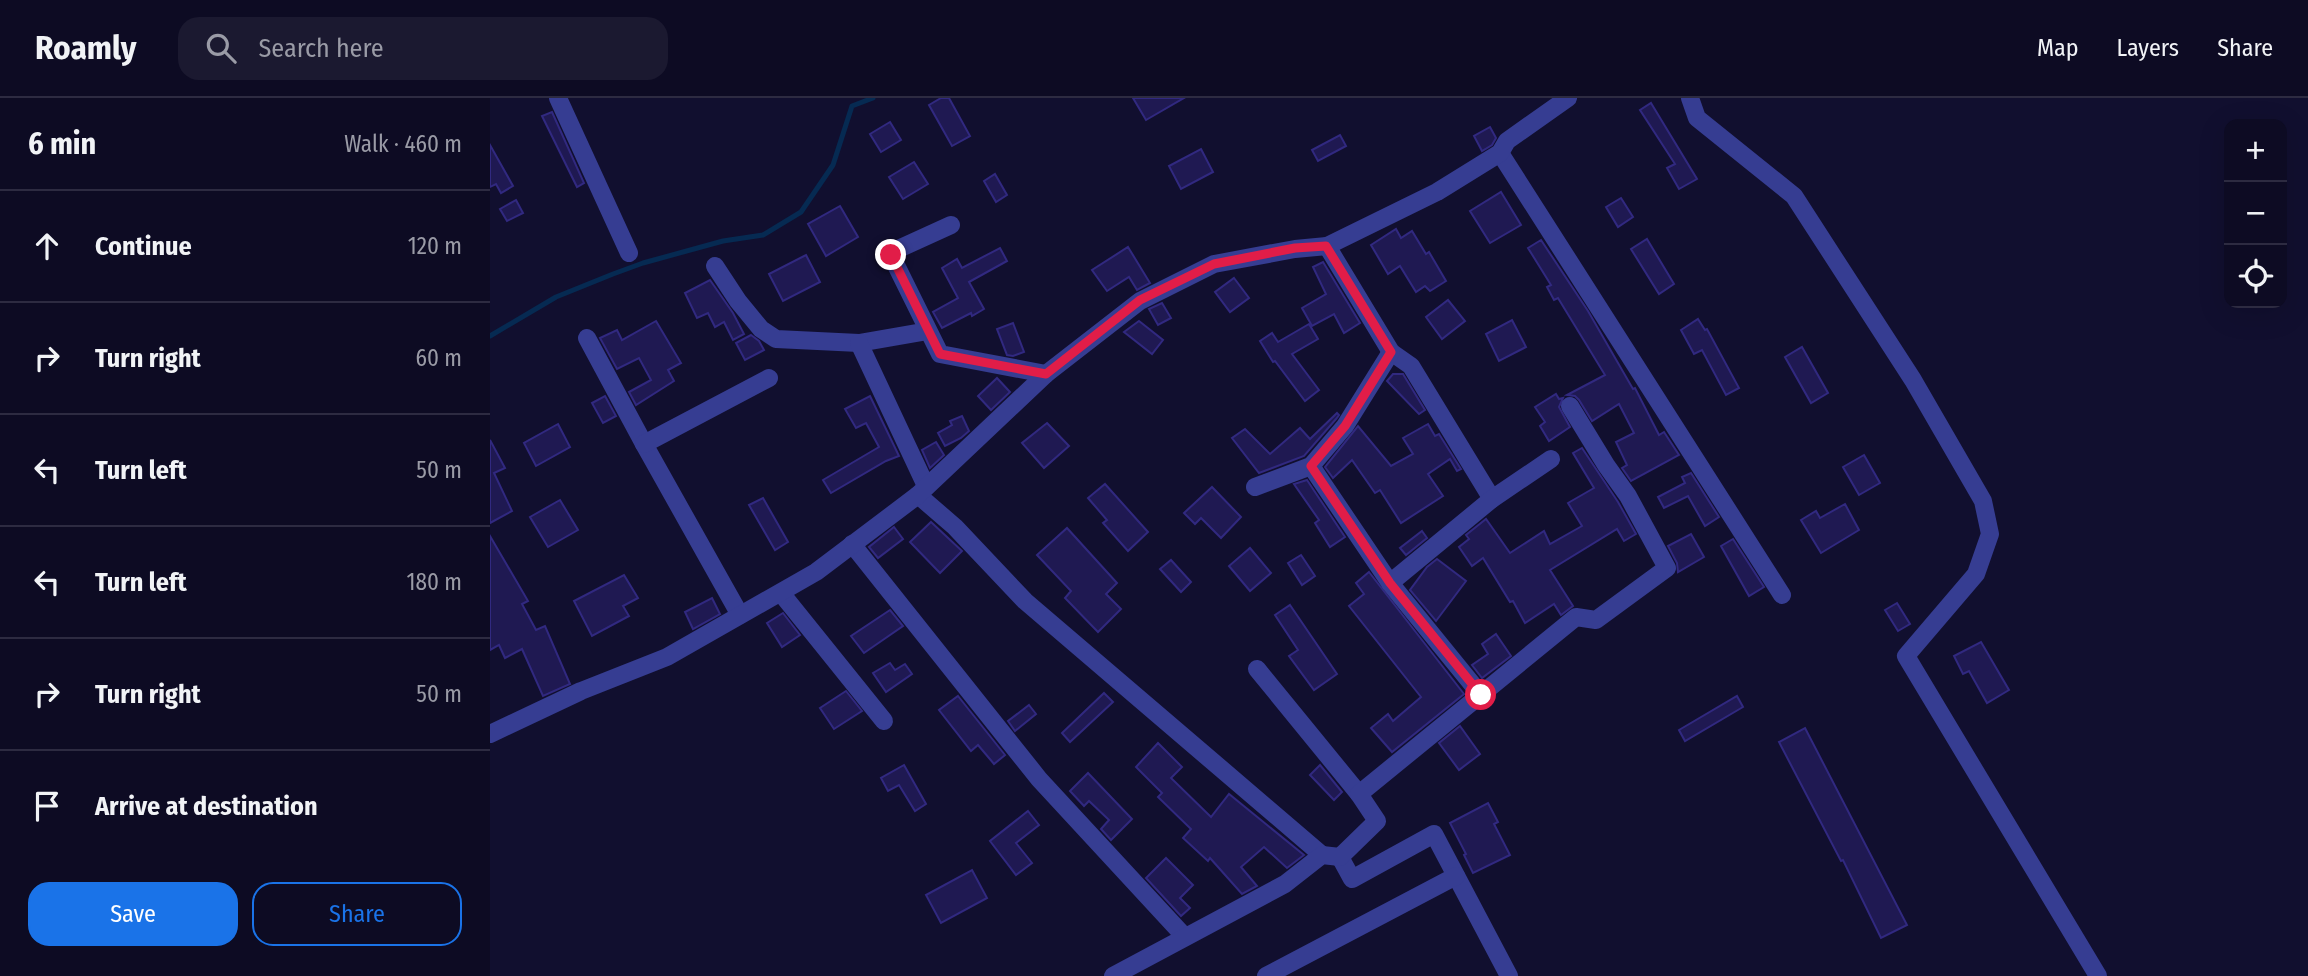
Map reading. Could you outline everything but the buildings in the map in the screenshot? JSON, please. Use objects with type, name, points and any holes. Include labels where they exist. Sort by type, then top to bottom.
[{"type":"street","points":[[558,98],[629,253]]},
{"type":"street","points":[[490,734],[581,691],[667,657],[816,572],[922,490],[1046,374],[1140,300],[1214,264],[1295,248],[1326,246],[1437,192],[1500,153],[1507,141],[1568,98]]},
{"type":"street","points":[[1690,98],[1697,118],[1794,196],[1913,380],[1983,501],[1990,534],[1976,574],[1906,656],[2098,976]]},
{"type":"street","points":[[1500,153],[1782,595]]},
{"type":"street","points":[[951,225],[894,251],[891,255],[940,354],[1046,374]]},
{"type":"street","points":[[1326,246],[1391,352],[1411,366],[1492,499]]},
{"type":"street","points":[[715,266],[761,329],[776,339],[859,342],[928,331]]},
{"type":"street","points":[[587,338],[643,444],[740,615]]},
{"type":"street","points":[[859,342],[922,490],[1026,601],[1331,856],[1352,879],[1434,834],[1509,976]]},
{"type":"street","points":[[1255,487],[1311,466],[1345,426],[1391,352]]},
{"type":"street","points":[[643,444],[769,378]]},
{"type":"street","points":[[1359,794],[1576,617],[1596,620],[1667,568],[1628,496],[1570,406]]},
{"type":"street","points":[[1390,583],[1492,499],[1551,459]]},
{"type":"street","points":[[1311,466],[1390,583],[1481,695]]},
{"type":"street","points":[[852,544],[1040,779],[1185,937]]},
{"type":"street","points":[[781,593],[884,721]]},
{"type":"street","points":[[1113,976],[1285,884],[1331,856],[1377,821],[1359,794],[1257,669]]},
{"type":"street","points":[[1266,976],[1456,876]]},
{"type":"waterway","points":[[490,336],[556,297],[613,274],[723,241],[763,235],[801,212],[833,165],[852,106],[873,98]]},
{"type":"route","points":[[891,255],[940,354],[1046,374],[1140,300],[1214,264],[1295,248],[1326,246],[1391,352],[1345,426],[1311,466],[1390,583],[1481,695]]}]
